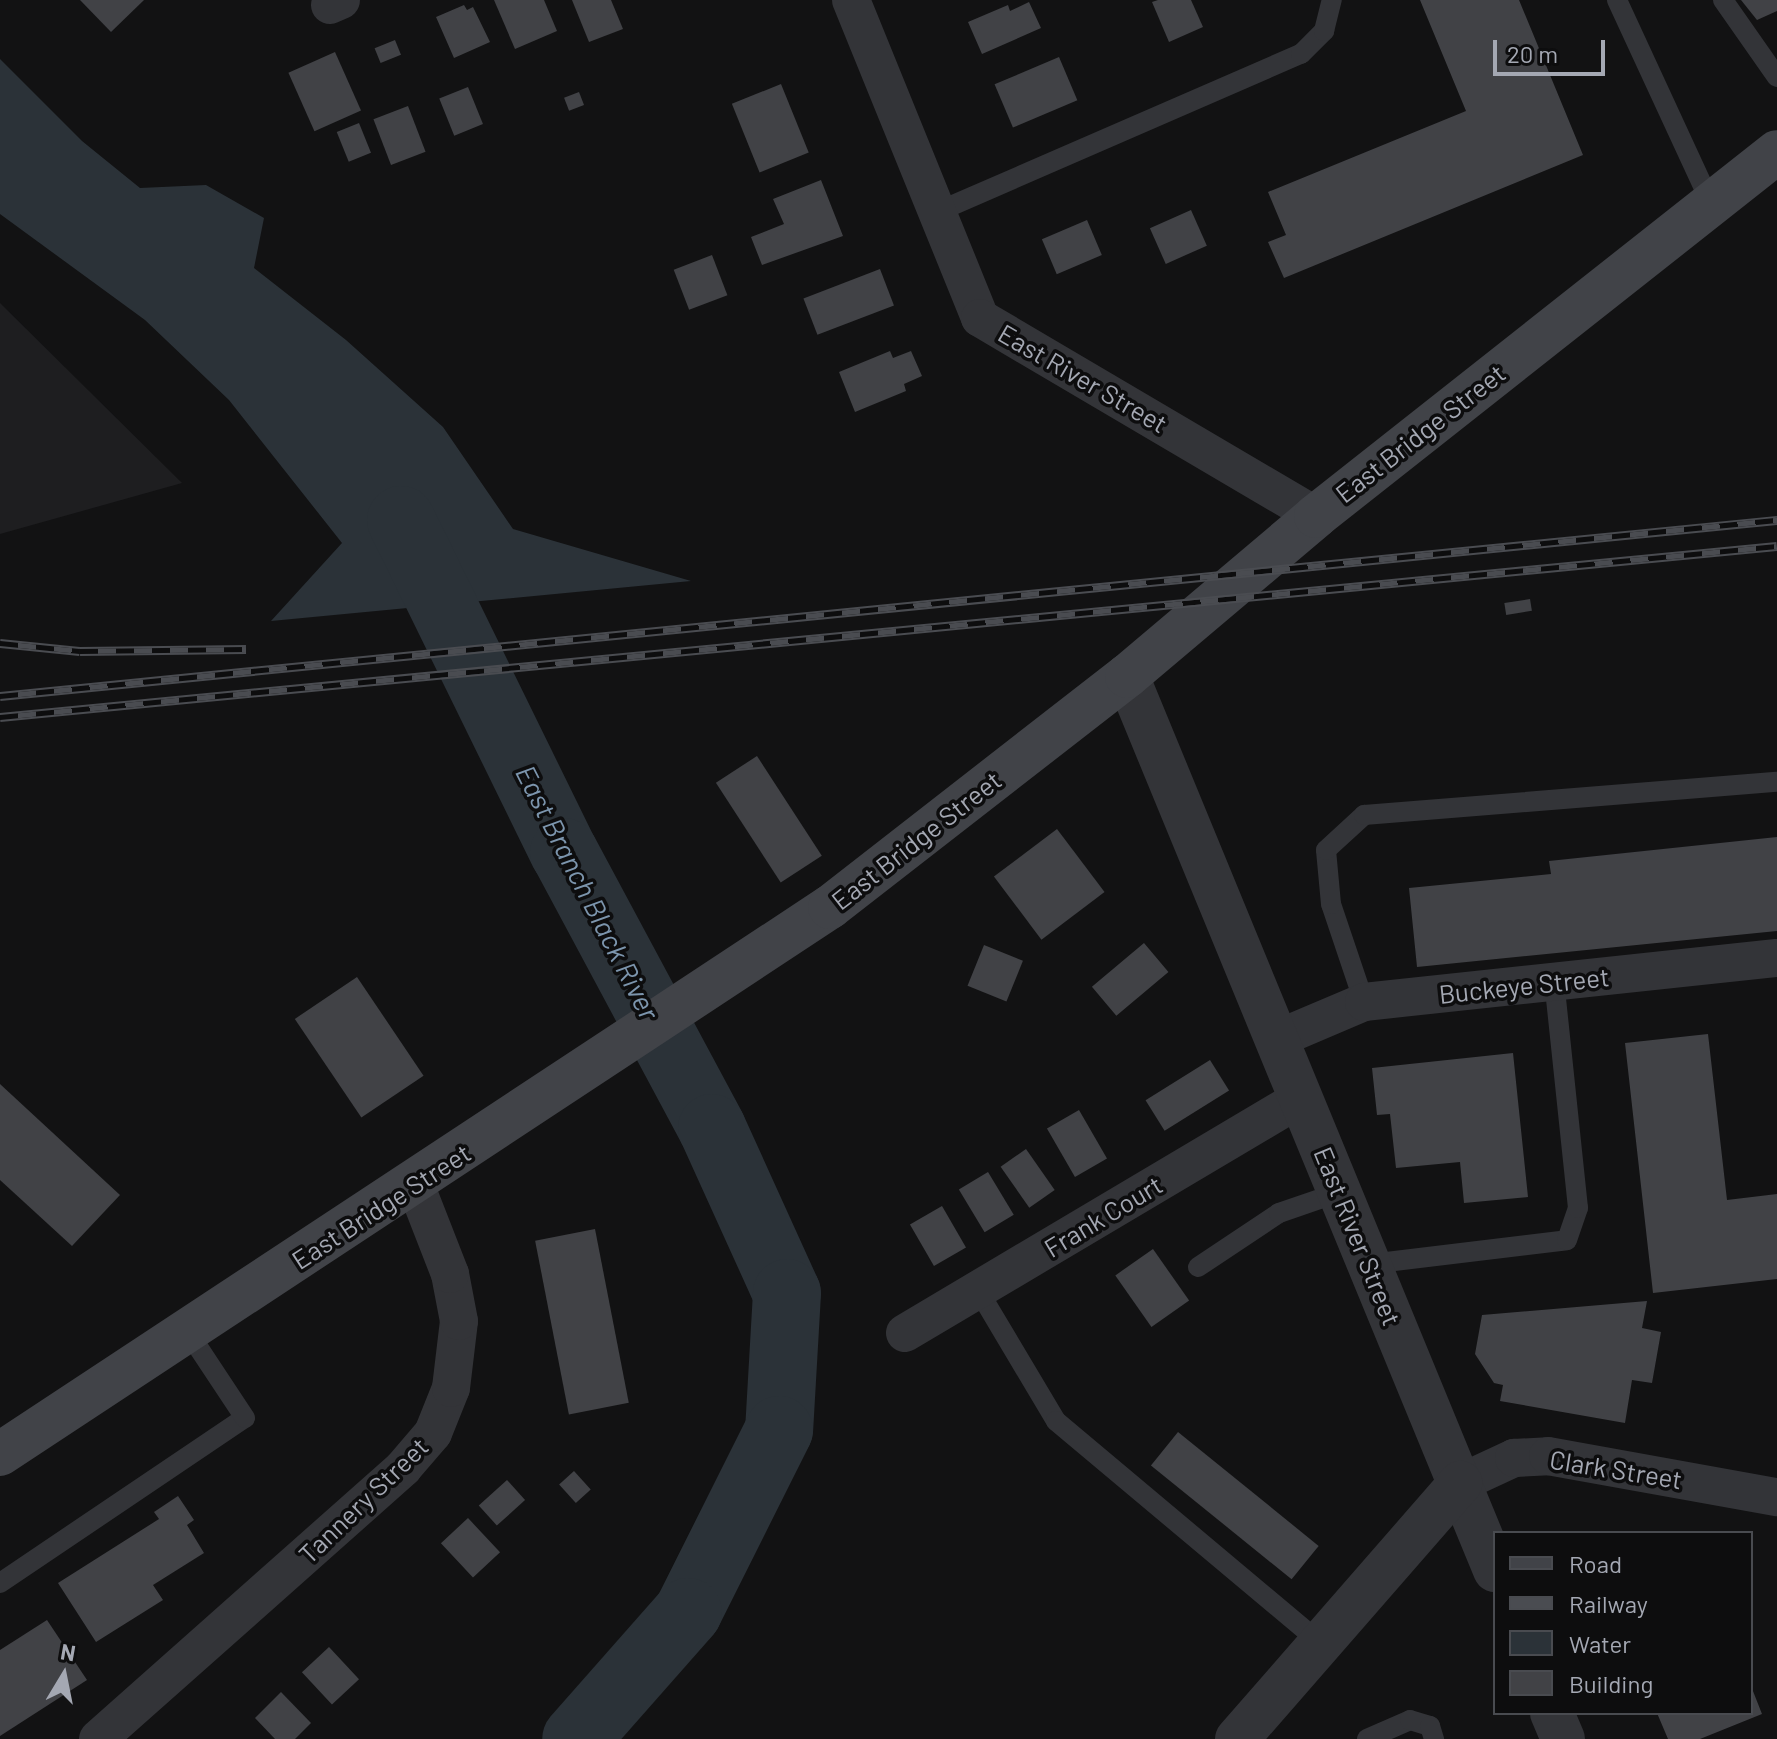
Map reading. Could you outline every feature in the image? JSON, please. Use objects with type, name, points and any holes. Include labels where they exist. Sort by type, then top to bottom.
[{"type":"main road","name":"East Bridge Street","points":[[0,1454],[514,1119],[830,907],[1127,676],[1316,516],[1777,152]]},
{"type":"street","name":"East River Street","points":[[851,0],[980,318],[1316,516]]},
{"type":"street","name":"East River Street","points":[[1127,676],[1493,1565]]},
{"type":"street","name":"Buckeye Street","points":[[1277,1039],[1364,1002],[1777,958]]},
{"type":"street","name":"Frank Court","points":[[905,1333],[1301,1098]]},
{"type":"street","name":"Tannery Street","points":[[98,1739],[403,1468],[433,1433],[451,1388],[459,1321],[450,1274],[415,1184]]},
{"type":"street","name":"Clark Street","points":[[1460,1483],[1514,1458],[1548,1456],[1777,1497]]},
{"type":"street","points":[[1237,1739],[1460,1483]]},
{"type":"street","points":[[1553,1715],[1563,1739]]},
{"type":"lane","points":[[937,212],[1301,54],[1324,31],[1332,0]]},
{"type":"lane","points":[[1617,0],[1711,203]]},
{"type":"lane","points":[[1723,0],[1777,77]]},
{"type":"lane","points":[[1364,1002],[1331,904],[1326,850],[1364,815],[1777,782]]},
{"type":"lane","points":[[1370,1264],[1567,1240],[1578,1208],[1554,980]]},
{"type":"lane","points":[[1198,1267],[1279,1213],[1340,1192]]},
{"type":"lane","points":[[978,1290],[1056,1421],[1321,1643]]},
{"type":"lane","points":[[0,1583],[245,1418],[188,1332]]},
{"type":"lane","points":[[1367,1739],[1410,1720],[1430,1726],[1434,1739]]},
{"type":"shaded area","points":[[0,303],[182,483],[0,534]]},
{"type":"water","points":[[0,59],[82,141],[140,188],[206,185],[264,218],[254,268],[346,340],[443,427],[513,529],[691,581],[271,621],[342,543],[229,400],[145,320],[0,214]]},
{"type":"building","points":[[80,0],[144,0],[111,32]]},
{"type":"building","points":[[494,0],[544,0],[557,31],[515,49]]},
{"type":"building","points":[[572,0],[611,0],[623,29],[589,42]]},
{"type":"building","points":[[1191,0],[1203,27],[1169,42],[1152,2]]},
{"type":"building","points":[[1420,0],[1519,0],[1583,155],[1284,278],[1268,242],[1286,235],[1268,192],[1466,111]]},
{"type":"building","points":[[1741,0],[1777,0],[1777,11],[1757,20]]},
{"type":"building","points":[[1029,2],[1041,28],[982,54],[968,22],[1008,5],[1010,11]]},
{"type":"building","points":[[464,5],[467,10],[473,7],[490,42],[454,58],[436,17]]},
{"type":"building","points":[[395,40],[401,55],[381,63],[375,48]]},
{"type":"building","points":[[335,52],[361,110],[314,131],[288,73]]},
{"type":"building","points":[[1059,57],[1077,100],[1013,128],[995,84]]},
{"type":"building","points":[[781,84],[809,153],[760,172],[732,104]]},
{"type":"building","points":[[468,87],[483,124],[454,136],[439,99]]},
{"type":"building","points":[[579,92],[584,105],[569,111],[564,98]]},
{"type":"building","points":[[408,106],[426,152],[391,165],[373,119]]},
{"type":"building","points":[[359,123],[371,153],[349,162],[337,132]]},
{"type":"building","points":[[821,180],[843,236],[762,265],[751,237],[784,224],[773,199]]},
{"type":"building","points":[[1191,210],[1207,246],[1166,264],[1150,228]]},
{"type":"building","points":[[1087,220],[1102,255],[1057,274],[1042,239]]},
{"type":"building","points":[[712,255],[727,295],[689,310],[674,270]]},
{"type":"building","points":[[880,269],[894,305],[817,335],[803,298]]},
{"type":"building","points":[[890,351],[893,358],[911,351],[922,376],[904,384],[906,391],[855,412],[839,372]]},
{"type":"building","points":[[1530,599],[1532,611],[1506,615],[1504,603]]},
{"type":"building","points":[[757,756],[822,856],[781,882],[716,783]]},
{"type":"building","points":[[1057,829],[1105,892],[1041,940],[994,877]]},
{"type":"building","points":[[1777,837],[1777,931],[1417,967],[1409,888],[1551,874],[1549,861]]},
{"type":"building","points":[[1144,943],[1168,972],[1116,1016],[1092,987]]},
{"type":"building","points":[[984,945],[1023,961],[1006,1002],[968,986]]},
{"type":"building","points":[[357,977],[424,1076],[361,1118],[295,1019]]},
{"type":"building","points":[[1708,1034],[1727,1200],[1777,1194],[1777,1279],[1653,1293],[1625,1043]]},
{"type":"building","points":[[1513,1053],[1528,1197],[1464,1203],[1460,1162],[1396,1168],[1390,1114],[1377,1115],[1372,1068]]},
{"type":"building","points":[[1210,1060],[1229,1091],[1165,1131],[1146,1100]]},
{"type":"building","points":[[0,1084],[120,1195],[72,1246],[0,1180]]},
{"type":"building","points":[[1079,1110],[1107,1158],[1075,1177],[1047,1128]]},
{"type":"building","points":[[1026,1149],[1055,1190],[1029,1208],[1001,1167]]},
{"type":"building","points":[[988,1172],[1014,1215],[985,1232],[959,1190]]},
{"type":"building","points":[[942,1206],[966,1248],[934,1266],[910,1224]]},
{"type":"building","points":[[595,1229],[629,1403],[569,1414],[535,1241]]},
{"type":"building","points":[[1153,1249],[1189,1301],[1151,1327],[1115,1275]]},
{"type":"building","points":[[1647,1301],[1642,1328],[1661,1332],[1652,1383],[1632,1380],[1625,1423],[1500,1401],[1503,1385],[1494,1383],[1475,1354],[1482,1315]]},
{"type":"building","points":[[1178,1432],[1319,1546],[1292,1579],[1151,1465]]},
{"type":"building","points":[[574,1471],[591,1490],[576,1503],[559,1484]]},
{"type":"building","points":[[507,1480],[525,1500],[497,1525],[479,1505]]},
{"type":"building","points":[[178,1496],[194,1520],[187,1525],[204,1553],[153,1585],[163,1600],[96,1642],[58,1583],[159,1519],[154,1512]]},
{"type":"building","points":[[468,1518],[500,1552],[473,1578],[441,1543]]},
{"type":"building","points":[[47,1620],[87,1680],[0,1736],[0,1650]]},
{"type":"building","points":[[329,1647],[359,1679],[332,1704],[302,1672]]},
{"type":"building","points":[[1753,1691],[1762,1714],[1700,1739],[1668,1739],[1658,1715],[1753,1715]]},
{"type":"building","points":[[281,1692],[311,1723],[295,1739],[275,1739],[255,1718]]},
{"type":"waterway","name":"East Branch Black River","points":[[401,520],[564,852],[712,1128],[787,1293],[779,1430],[688,1612],[576,1739]]},
{"type":"railway","points":[[0,696],[1777,520]]},
{"type":"railway","points":[[0,717],[1777,546]]},
{"type":"railway","points":[[0,643],[80,651],[246,649]]}]
